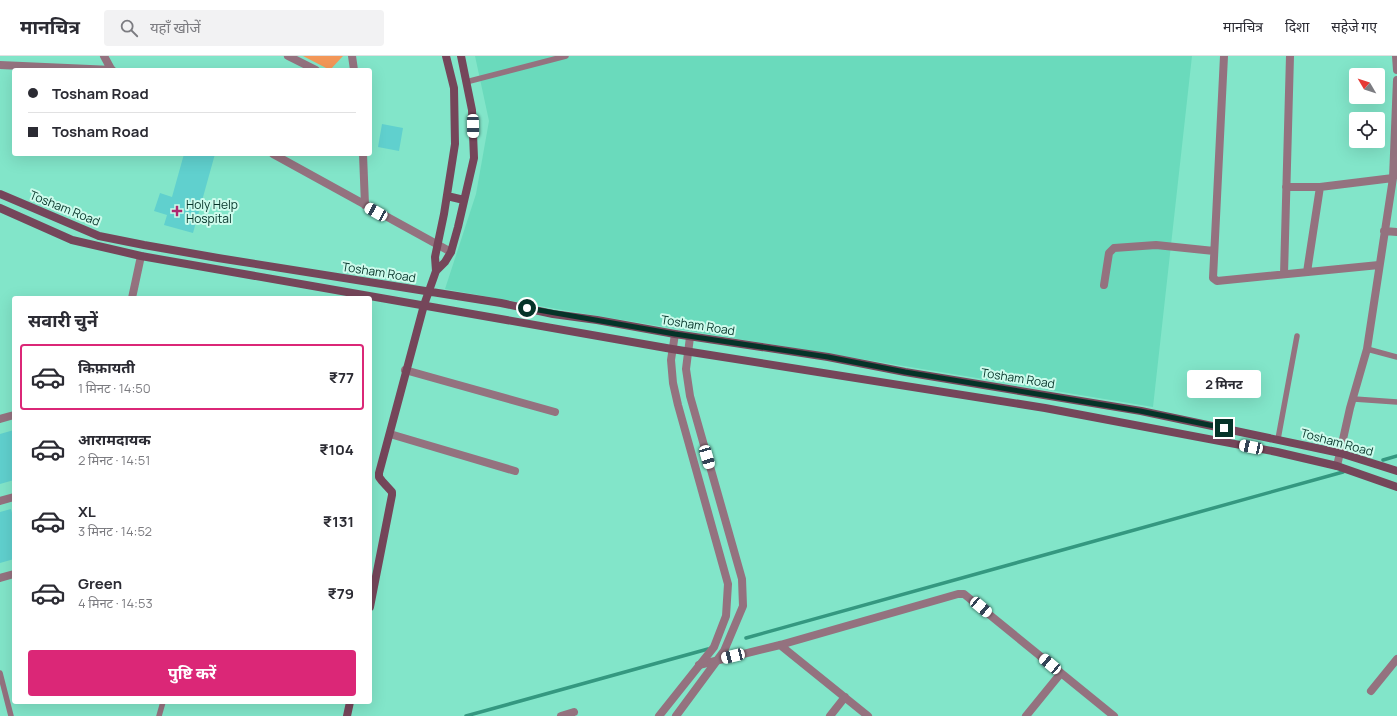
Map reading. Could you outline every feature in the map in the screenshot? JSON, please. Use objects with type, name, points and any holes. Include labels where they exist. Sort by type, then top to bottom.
[{"type":"main road","points":[[436,271],[434,257],[444,214],[455,144],[454,88],[446,56]]},
{"type":"main road","points":[[372,597],[392,495],[392,492],[379,477],[379,473],[405,370],[424,305],[436,271],[445,262],[451,252],[474,158],[472,110],[461,56]]},
{"type":"main road","name":"Tosham Road","points":[[0,194],[99,236],[144,245],[501,303],[553,314],[596,320],[690,337],[828,357],[905,372],[1140,411],[1340,453],[1397,471]]},
{"type":"main road","points":[[447,196],[464,200]]},
{"type":"main road","name":"Tosham Road","points":[[0,208],[72,240],[141,256],[672,349],[688,350],[1052,410],[1225,442],[1337,466],[1397,487]]},
{"type":"main road","points":[[346,716],[349,704]]},
{"type":"street","points":[[104,56],[111,68]]},
{"type":"street","points":[[288,56],[312,68]]},
{"type":"street","points":[[352,56],[354,68]]},
{"type":"street","points":[[1224,56],[1213,278],[1217,281],[1379,266]]},
{"type":"street","points":[[1284,274],[1290,56]]},
{"type":"street","points":[[1396,56],[1397,70]]},
{"type":"street","points":[[0,65],[67,68]]},
{"type":"street","points":[[1337,466],[1350,408],[1354,399],[1367,349],[1393,178],[1397,80]]},
{"type":"street","points":[[277,156],[451,252]]},
{"type":"street","points":[[363,156],[365,205]]},
{"type":"street","points":[[1286,187],[1320,187],[1393,178]]},
{"type":"street","points":[[1307,272],[1320,187]]},
{"type":"street","points":[[1384,231],[1397,232]]},
{"type":"street","points":[[1104,285],[1109,253],[1114,248],[1156,245],[1214,251]]},
{"type":"street","points":[[132,296],[141,256]]},
{"type":"street","points":[[659,716],[714,647],[726,616],[728,584],[673,383],[671,360],[675,334]]},
{"type":"street","points":[[676,716],[724,651],[743,606],[742,579],[690,396],[686,369],[690,337]]},
{"type":"street","points":[[405,370],[556,412]]},
{"type":"street","points":[[0,419],[12,416]]},
{"type":"street","points":[[390,434],[515,471]]},
{"type":"street","points":[[0,501],[12,498]]},
{"type":"street","points":[[0,578],[12,575]]},
{"type":"street","points":[[700,665],[780,645],[958,594],[964,594],[1114,716]]},
{"type":"street","points":[[780,645],[868,716]]},
{"type":"street","points":[[1371,691],[1397,659]]},
{"type":"street","points":[[1026,716],[1061,673]]},
{"type":"street","points":[[830,716],[845,697]]},
{"type":"street","points":[[561,716],[574,712]]},
{"type":"lane","points":[[466,82],[566,56]]},
{"type":"lane","points":[[1278,440],[1297,336]]},
{"type":"lane","points":[[1367,349],[1397,357]]},
{"type":"lane","points":[[1354,399],[1397,402]]},
{"type":"lane","points":[[0,673],[11,716]]},
{"type":"lane","points":[[159,716],[162,704]]},
{"type":"shaded area","points":[[303,56],[343,56],[332,68],[326,68]]},
{"type":"shaded area","points":[[475,56],[1192,56],[1153,407],[568,311],[445,289],[476,194],[489,121]]},
{"type":"building","points":[[382,124],[403,128],[399,151],[378,147]]},
{"type":"building","points":[[183,156],[214,156],[193,233],[164,225],[167,215],[154,211],[160,193],[172,197]]},
{"type":"building","points":[[12,431],[12,481],[0,484],[0,434]]},
{"type":"building","points":[[11,509],[12,560],[0,563],[0,512]]},
{"type":"waterway","points":[[1383,460],[1397,456]]},
{"type":"waterway","points":[[746,638],[1343,472]]},
{"type":"waterway","points":[[466,716],[708,649]]},
{"type":"place","name":"Holy Help Hospital","points":[[177,211]]},
{"type":"route","points":[[527,308],[553,314],[675,334],[828,357],[905,372],[1140,411],[1224,428]]}]
